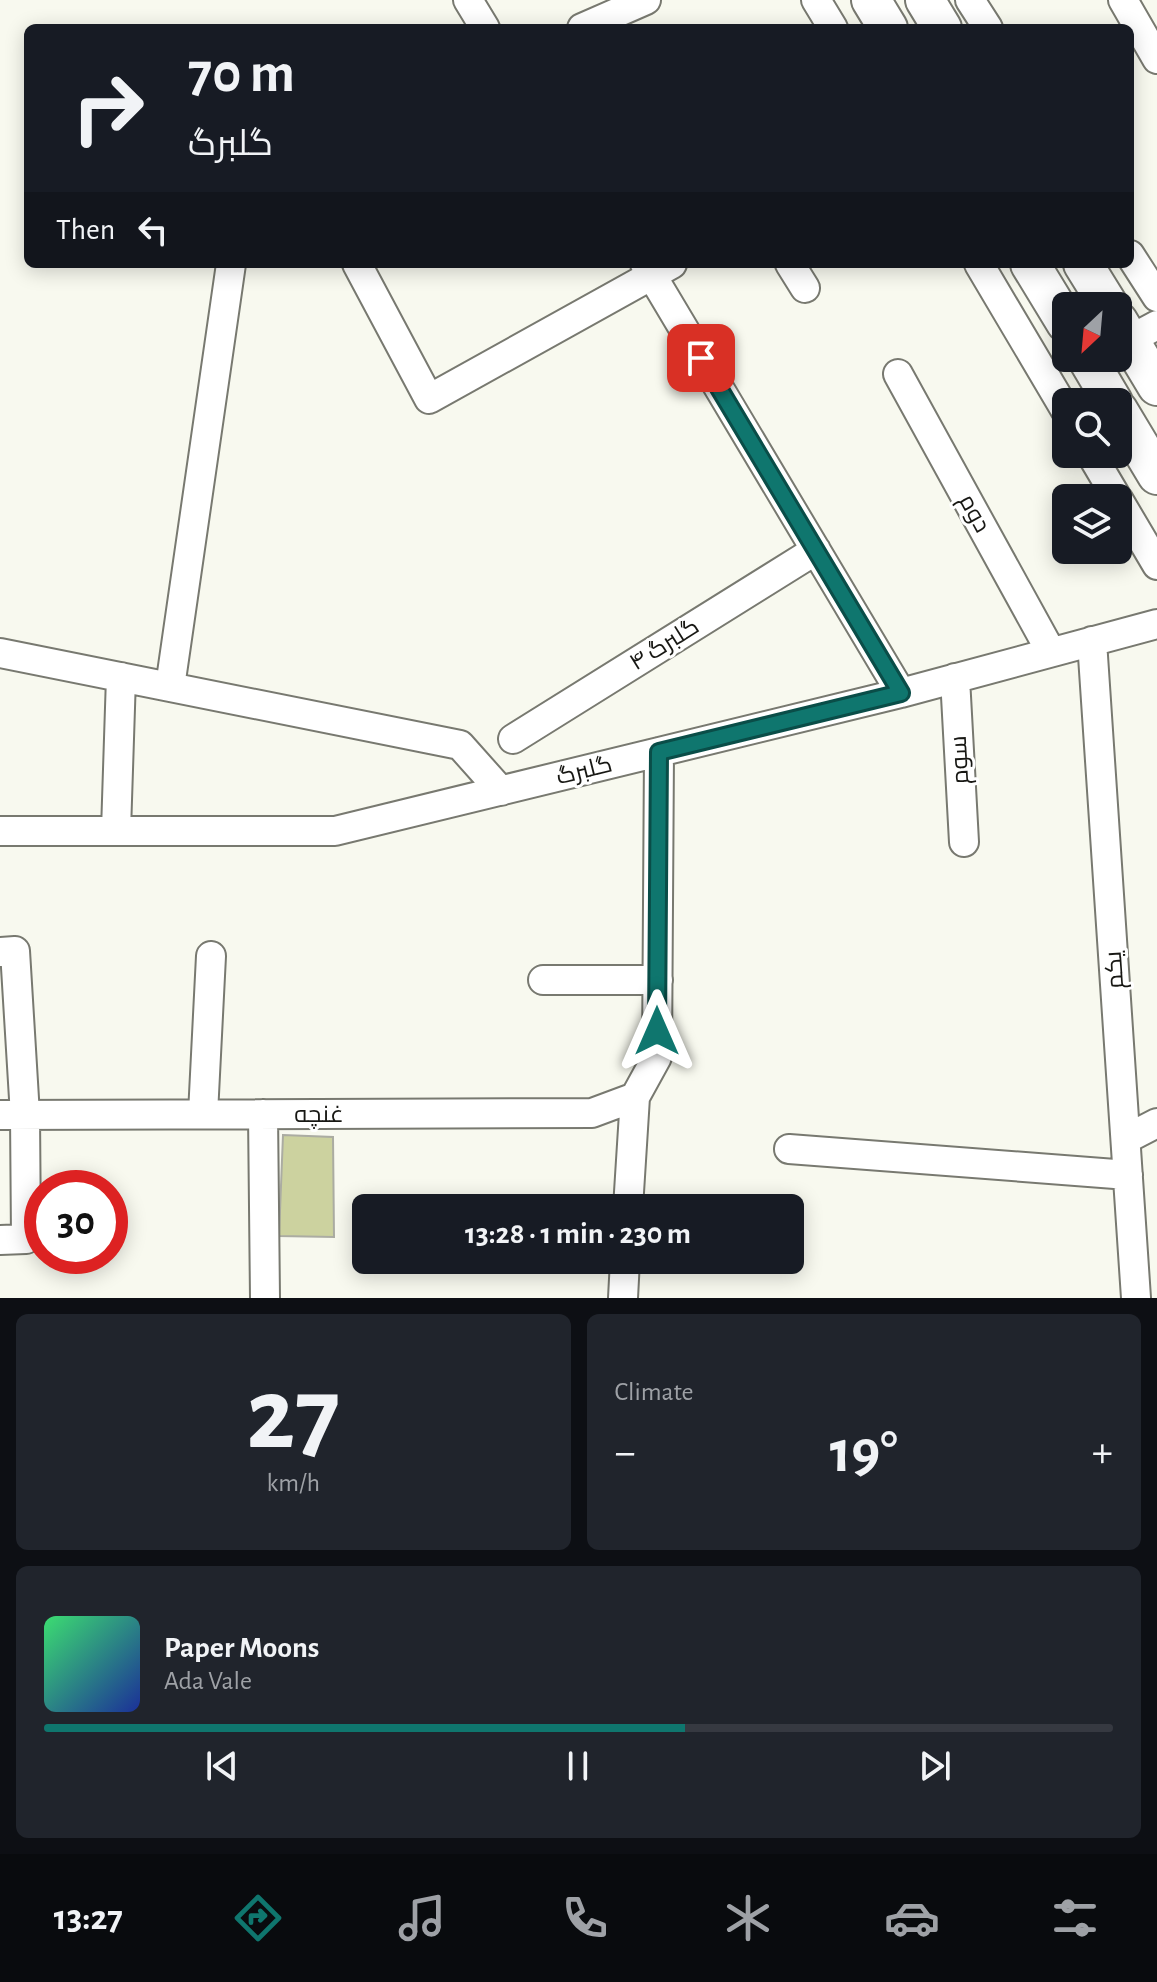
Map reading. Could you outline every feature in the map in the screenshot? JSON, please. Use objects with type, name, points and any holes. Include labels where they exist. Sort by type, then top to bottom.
[{"type":"street","points":[[468,0],[483,24]]},
{"type":"street","points":[[587,17],[646,0]]},
{"type":"street","points":[[816,0],[831,24]]},
{"type":"street","points":[[871,0],[886,24]]},
{"type":"street","points":[[925,0],[940,24]]},
{"type":"street","points":[[970,0],[985,24]]},
{"type":"street","points":[[1123,0],[1157,59]]},
{"type":"street","points":[[1134,261],[1157,297]]},
{"type":"street","points":[[170,687],[230,268]]},
{"type":"street","points":[[359,268],[429,399],[657,268],[816,550],[901,693]]},
{"type":"street","points":[[981,268],[1052,388]]},
{"type":"street","points":[[1032,268],[1052,300]]},
{"type":"street","points":[[1085,268],[1100,292]]},
{"type":"street","points":[[1135,329],[1157,386]]},
{"type":"street","name":"دوم","points":[[898,374],[1051,652]]},
{"type":"street","points":[[1132,433],[1157,475]]},
{"type":"street","points":[[1132,523],[1157,565]]},
{"type":"street","name":"گلبرگ ۴","points":[[513,739],[816,550]]},
{"type":"street","name":"گلبرگ","points":[[0,831],[335,831],[901,693],[1092,641],[1153,619]]},
{"type":"street","name":"یکم","points":[[1092,641],[1136,1298]]},
{"type":"street","points":[[0,653],[460,745],[501,791]]},
{"type":"street","points":[[116,831],[121,677]]},
{"type":"street","name":"سوم","points":[[955,678],[964,842]]},
{"type":"street","points":[[629,1194],[635,1097],[657,1057],[659,752]]},
{"type":"street","points":[[7,951],[13,1115],[13,1240]]},
{"type":"street","points":[[203,1114],[211,956]]},
{"type":"street","points":[[543,980],[658,980]]},
{"type":"street","name":"غنچه","points":[[13,1115],[592,1113],[635,1097]]},
{"type":"street","points":[[263,1114],[265,1298]]},
{"type":"street","points":[[1126,1139],[1157,1123]]},
{"type":"street","points":[[789,1149],[1128,1175]]},
{"type":"street","points":[[623,1298],[624,1274]]},
{"type":"building","points":[[283,1135],[333,1137],[334,1237],[279,1236]]},
{"type":"route","points":[[657,1031],[659,752],[901,693],[701,358]]}]
